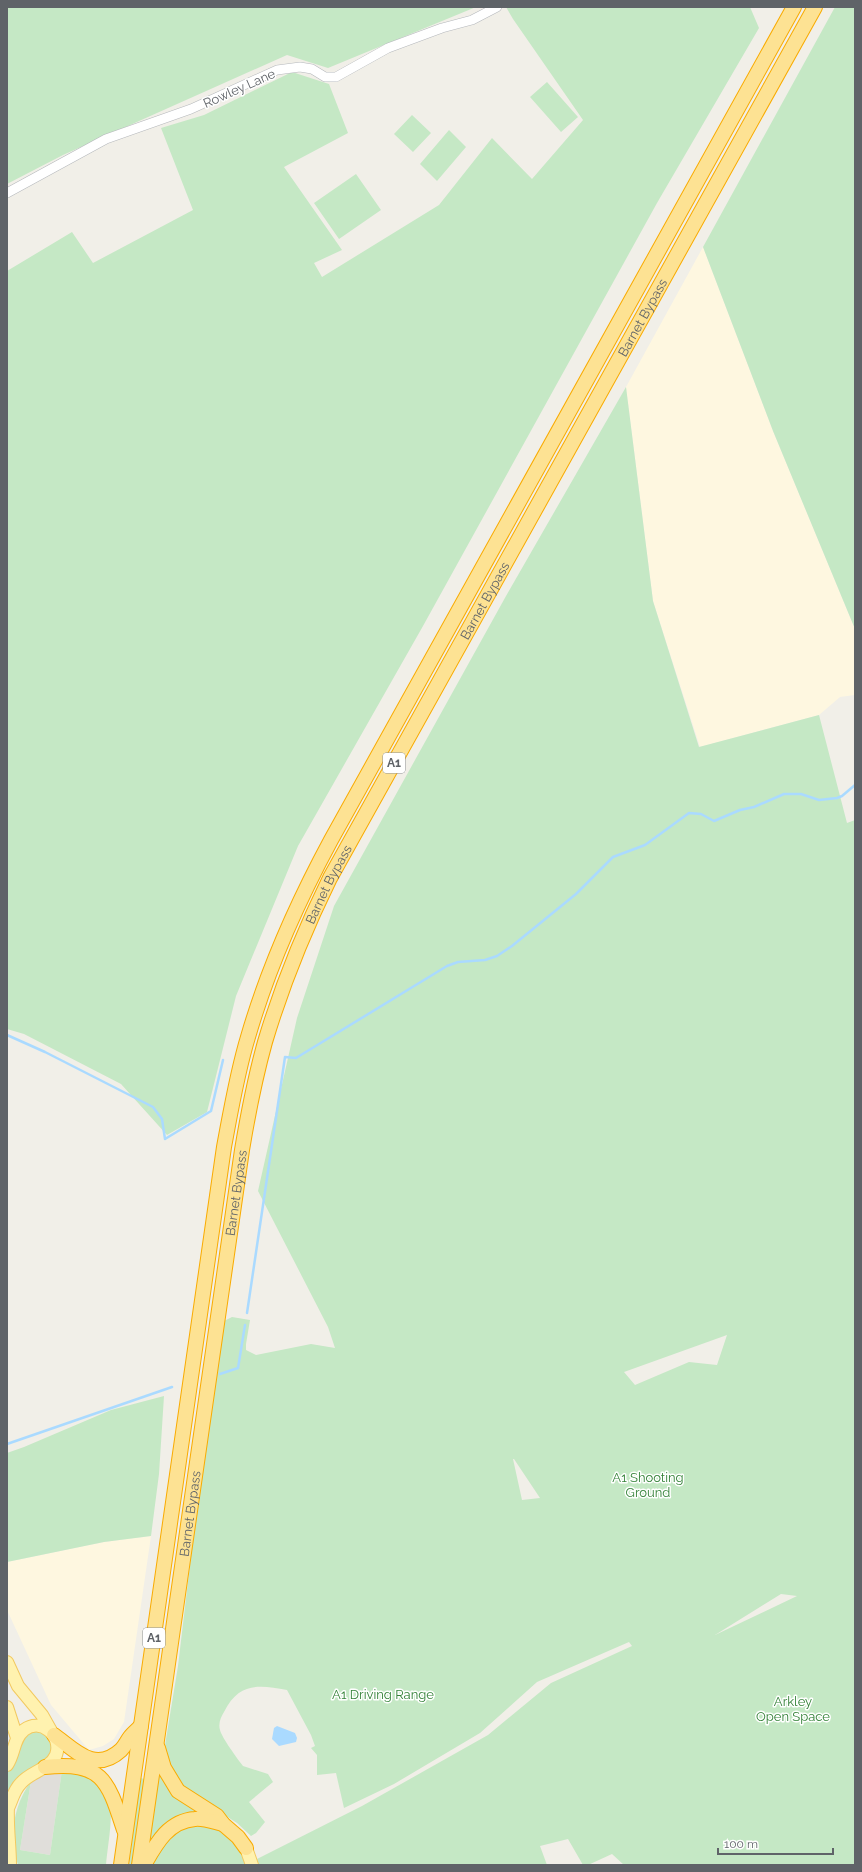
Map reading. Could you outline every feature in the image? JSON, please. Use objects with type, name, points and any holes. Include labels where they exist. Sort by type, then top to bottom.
[{"type":"highway","name":"Barnet Bypass","points":[[121,1865],[224,1147],[234,1094],[247,1039],[264,986],[296,908],[331,840],[794,7]]},
{"type":"highway","name":"Barnet Bypass","points":[[139,1865],[242,1150],[251,1098],[265,1043],[281,993],[300,943],[330,878],[815,7]]},
{"type":"highway","points":[[52,1733],[79,1755],[89,1759],[101,1759],[112,1756],[122,1750],[130,1737],[141,1726]]},
{"type":"highway","points":[[156,1745],[164,1768],[178,1791],[217,1816],[223,1824],[238,1837],[246,1848]]},
{"type":"highway","points":[[45,1767],[78,1766],[95,1773],[103,1780],[112,1793],[125,1835]]},
{"type":"highway","points":[[144,1865],[162,1836],[177,1824],[195,1819],[223,1824]]},
{"type":"main road","points":[[7,1662],[18,1686],[42,1715],[57,1742],[56,1754],[50,1763],[31,1774],[20,1783],[12,1795],[8,1809],[7,1828],[10,1847],[8,1865]]},
{"type":"main road","points":[[7,1707],[17,1738],[13,1755],[7,1765]]},
{"type":"main road","points":[[17,1738],[26,1729],[35,1726],[43,1726],[52,1733]]},
{"type":"main road","points":[[246,1848],[252,1865]]},
{"type":"street","name":"Rowley Lane","points":[[7,193],[106,139],[192,109],[277,70],[300,67],[312,69],[325,77],[336,77],[388,48],[442,28],[472,20],[497,7]]},
{"type":"shaded area","points":[[703,247],[773,431],[855,629],[855,695],[840,697],[819,715],[700,747],[653,601],[626,387]]},
{"type":"shaded area","points":[[151,1536],[124,1722],[114,1739],[103,1746],[89,1750],[51,1705],[7,1610],[7,1562],[104,1542]]},
{"type":"shaded area","points":[[62,1770],[50,1855],[20,1850],[31,1781],[47,1774]]},
{"type":"green space","points":[[7,7],[476,7],[328,68],[287,55],[63,155],[7,184]]},
{"type":"green space","points":[[506,7],[750,7],[759,28],[657,203],[423,626],[298,846],[236,996],[207,1112],[167,1135],[121,1084],[24,1034],[7,1029],[7,271],[72,232],[93,263],[193,210],[161,128],[204,115],[292,72],[329,84],[348,133],[284,167],[342,250],[314,263],[322,277],[439,205],[492,138],[532,179],[583,120]]},
{"type":"green space","points":[[835,7],[855,7],[855,629],[773,431],[703,247]]},
{"type":"green space","points":[[547,82],[578,117],[561,132],[530,97]]},
{"type":"green space","points":[[412,115],[431,133],[413,152],[394,134]]},
{"type":"green space","points":[[449,130],[466,147],[437,181],[420,164]]},
{"type":"green space","points":[[356,174],[381,210],[339,239],[314,203]]},
{"type":"green space","points":[[626,387],[653,601],[699,747],[819,715],[847,823],[855,820],[855,1865],[624,1865],[612,1854],[588,1865],[583,1865],[568,1839],[540,1846],[547,1865],[259,1865],[257,1859],[362,1806],[488,1735],[551,1683],[632,1646],[629,1642],[537,1682],[480,1733],[394,1784],[344,1808],[336,1773],[317,1775],[317,1755],[311,1748],[315,1746],[311,1735],[287,1690],[259,1687],[243,1691],[236,1695],[230,1702],[221,1718],[219,1727],[221,1734],[243,1766],[268,1774],[273,1782],[249,1802],[265,1822],[256,1833],[251,1836],[237,1823],[176,1784],[164,1751],[178,1666],[198,1497],[222,1322],[232,1317],[250,1320],[246,1350],[256,1355],[311,1344],[335,1348],[328,1327],[258,1191],[297,1018],[334,906],[506,596]],"holes":[[[727,1335],[717,1365],[689,1362],[635,1385],[624,1372]],[[513,1459],[540,1498],[522,1500]],[[781,1594],[797,1596],[715,1635]]]},
{"type":"green space","points":[[164,1396],[159,1474],[151,1536],[104,1542],[7,1562],[7,1453],[111,1410]]},
{"type":"green space","points":[[38,1731],[49,1738],[51,1749],[49,1755],[20,1776],[7,1794],[7,1773],[13,1765],[27,1736],[32,1732]]},
{"type":"green space","points":[[62,1770],[79,1772],[86,1775],[98,1784],[107,1798],[111,1811],[111,1818],[106,1865],[18,1865],[15,1854],[13,1832],[14,1822],[20,1801],[31,1781],[20,1850],[50,1855]]},
{"type":"green space","points":[[161,1770],[208,1813],[199,1816],[148,1853],[157,1785]]},
{"type":"green space","points":[[140,1778],[145,1779],[132,1865],[129,1865]]},
{"type":"green space","points":[[182,1825],[213,1825],[238,1844],[248,1865],[149,1865],[154,1855]]},
{"type":"water","points":[[277,1726],[295,1733],[297,1738],[296,1742],[279,1746],[272,1739],[274,1728]]},
{"type":"waterway","points":[[247,1313],[285,1057],[296,1058],[447,966],[458,962],[485,960],[497,956],[512,946],[576,894],[613,857],[645,845],[689,813],[701,814],[714,821],[740,810],[754,807],[784,794],[801,794],[819,800],[837,798],[842,796],[855,785]]},
{"type":"waterway","points":[[7,1035],[45,1052],[153,1107],[162,1119],[165,1139],[211,1111],[223,1060]]},
{"type":"waterway","points":[[220,1374],[238,1368],[245,1325]]},
{"type":"waterway","points":[[7,1444],[172,1387]]},
{"type":"park label","name":"A1 Shooting Ground","points":[[648,1484]]},
{"type":"park label","name":"A1 Driving Range","points":[[383,1694]]},
{"type":"park label","name":"Arkley Open Space","points":[[793,1708]]}]
